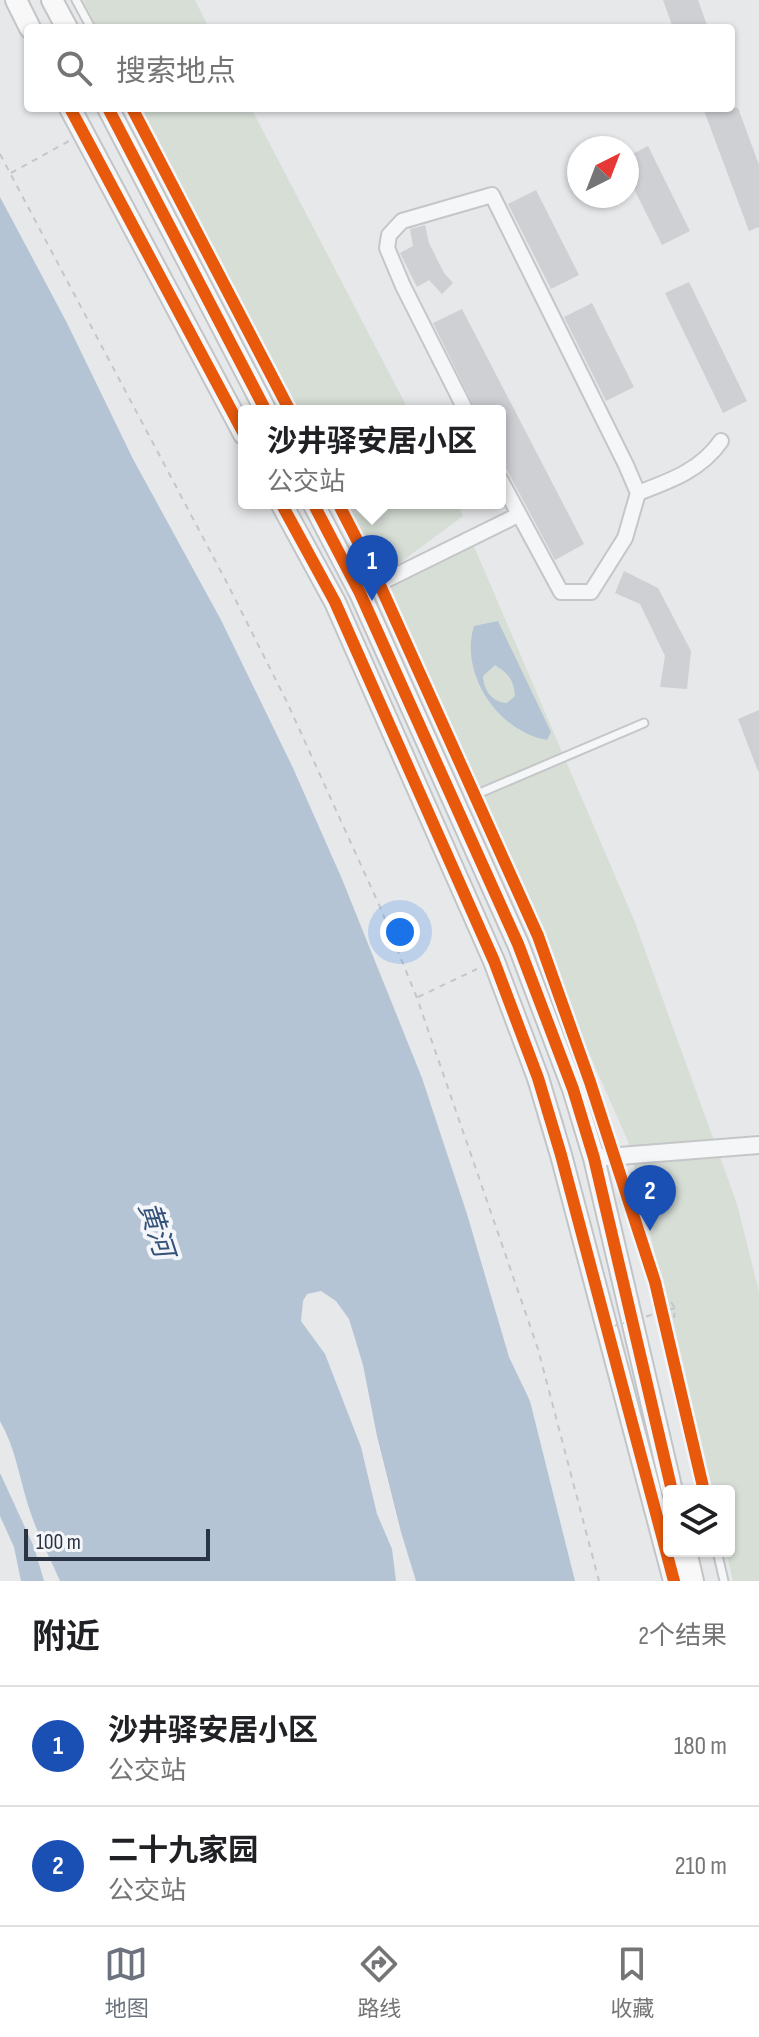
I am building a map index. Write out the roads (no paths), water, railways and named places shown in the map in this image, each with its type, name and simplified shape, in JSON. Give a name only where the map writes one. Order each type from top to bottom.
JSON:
[{"type":"main road","points":[[16,0],[28,24]]},
{"type":"main road","points":[[52,0],[65,24]]},
{"type":"main road","points":[[72,112],[238,423]]},
{"type":"main road","points":[[110,112],[263,405]]},
{"type":"main road","points":[[284,509],[335,602],[494,961],[538,1078],[674,1581]]},
{"type":"main road","points":[[316,509],[360,593],[518,944],[573,1089],[604,1158],[671,1485]]},
{"type":"main road","points":[[687,1557],[693,1581]]},
{"type":"street","points":[[463,405],[387,248],[389,235],[402,221],[492,195],[638,493],[625,538],[591,592],[561,592],[506,491]]},
{"type":"street","points":[[638,493],[672,481],[710,457],[721,441]]},
{"type":"street","points":[[360,593],[518,515]]},
{"type":"street","points":[[604,1158],[759,1145]]},
{"type":"lane","points":[[76,0],[89,24]]},
{"type":"lane","points":[[134,112],[287,405]]},
{"type":"lane","points":[[341,509],[378,582],[538,936],[604,1158],[655,1282],[703,1485]]},
{"type":"lane","points":[[475,795],[644,723]]},
{"type":"lane","points":[[718,1557],[724,1581]]},
{"type":"water","name":"黄河","points":[[0,197],[67,323],[133,459],[221,620],[293,768],[342,879],[422,1078],[467,1214],[509,1357],[530,1401],[575,1581],[416,1581],[349,1319],[336,1301],[321,1291],[307,1294],[301,1321],[325,1354],[361,1447],[377,1514],[392,1549],[396,1581],[60,1581],[39,1534],[13,1451],[0,1421]]},
{"type":"water","points":[[498,621],[551,732],[547,740],[513,726],[487,698],[472,663],[474,626]],"holes":[[[495,665],[510,678],[514,690],[515,696],[507,703],[493,698],[484,681],[483,676]]]},
{"type":"water","points":[[0,1473],[34,1547],[44,1581],[21,1581],[14,1547],[0,1516]]},
{"type":"place","name":"沙井驿安居小区","points":[[372,601]]},
{"type":"place","name":"二十九家园","points":[[650,1231]]}]
